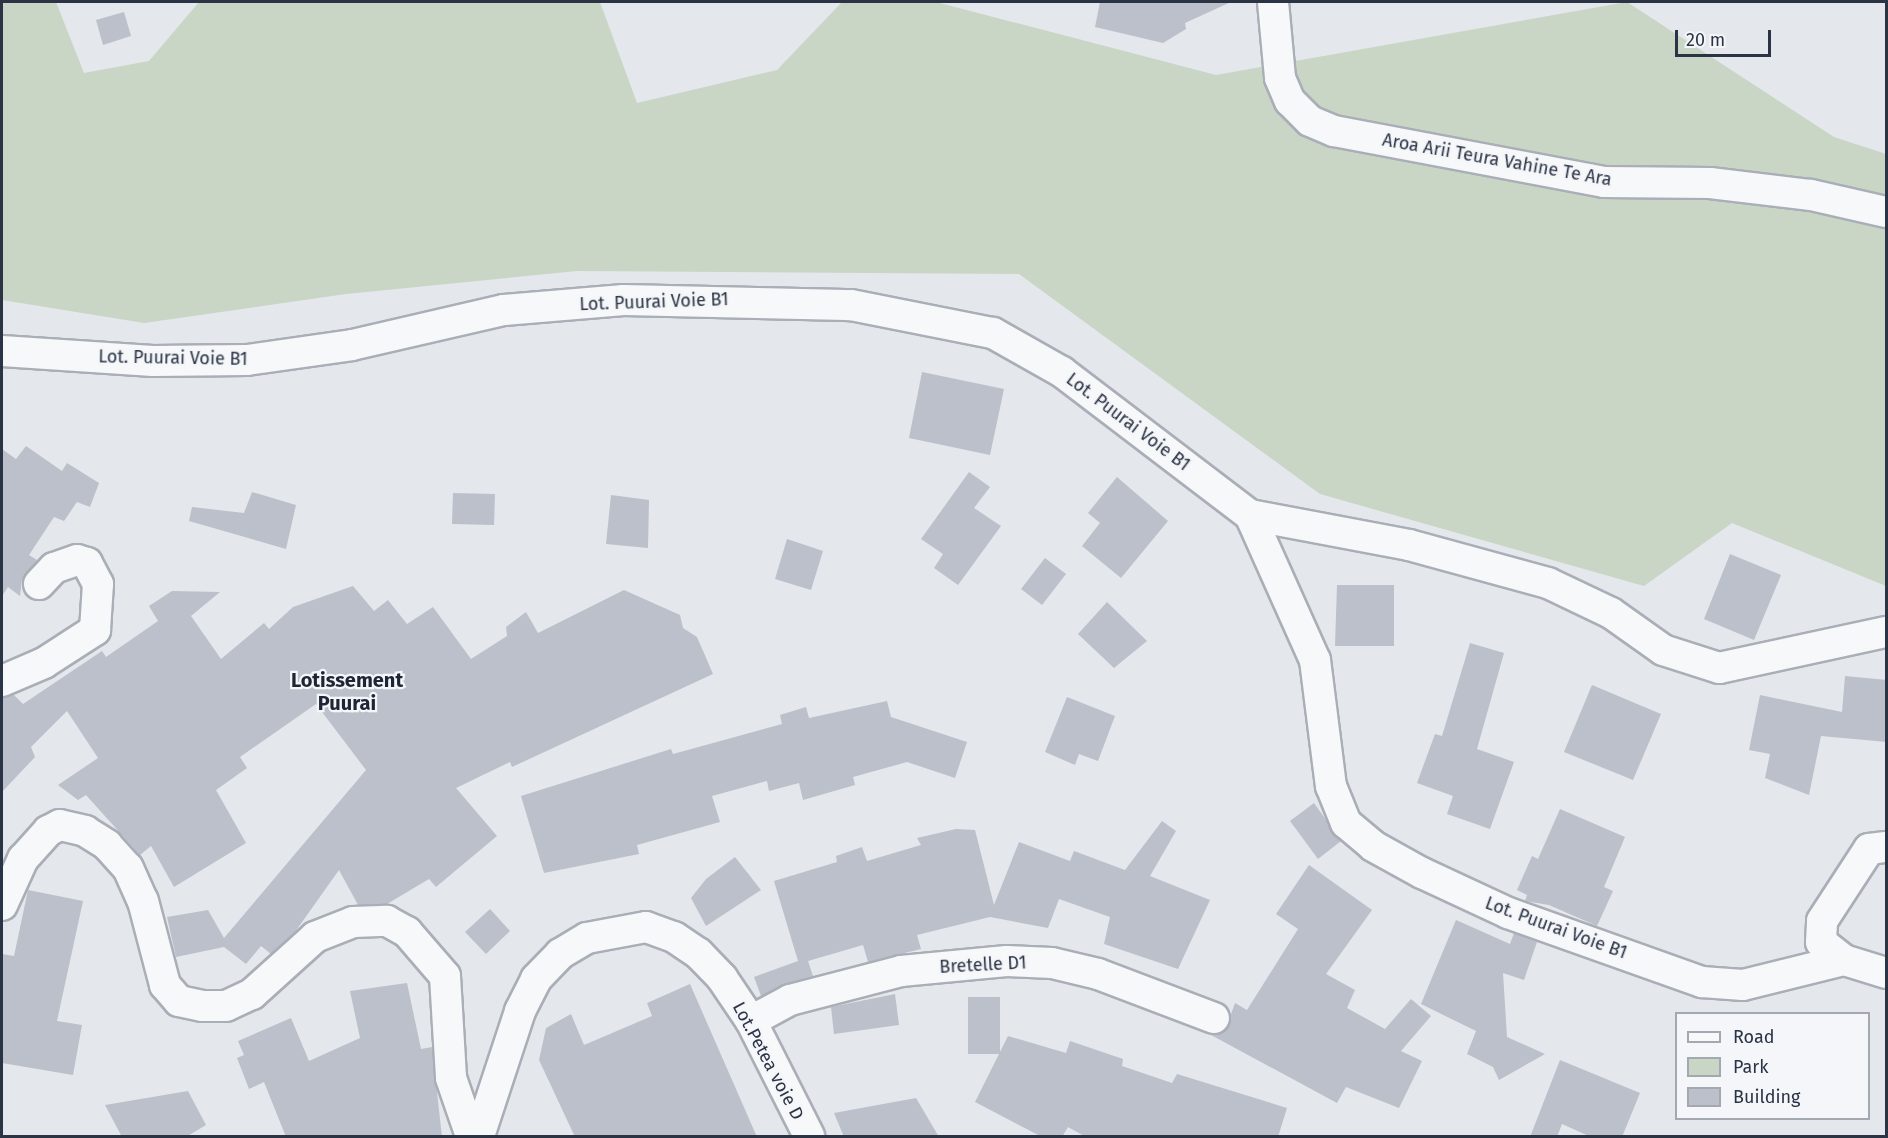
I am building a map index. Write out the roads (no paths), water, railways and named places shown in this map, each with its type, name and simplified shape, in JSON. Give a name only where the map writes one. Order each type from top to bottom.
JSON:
[{"type":"street","name":"Aroa Arii Teura Vahine Te Ara","points":[[1273,2],[1280,78],[1290,101],[1310,121],[1334,131],[1604,182],[1710,183],[1810,195],[1887,212]]},
{"type":"street","name":"Lot. Puurai Voie B1","points":[[2,351],[153,361],[247,360],[351,345],[504,310],[624,300],[851,305],[993,333],[1062,372],[1250,515],[1409,545],[1548,583],[1611,613],[1663,650],[1719,668],[1887,632]]},
{"type":"street","name":"Lot. Puurai Voie B1","points":[[1250,515],[1315,660],[1331,786],[1346,823],[1373,846],[1508,913],[1702,982],[1743,985],[1844,960]]},
{"type":"street","points":[[2,681],[44,663],[95,630],[98,585],[87,563],[77,560],[54,568],[39,584]]},
{"type":"street","points":[[2,905],[23,860],[48,831],[60,825],[86,831],[106,845],[128,868],[143,901],[165,985],[179,1001],[202,1006],[226,1006],[252,994],[315,937],[353,922],[387,921],[407,932],[445,976],[451,1078],[471,1137]]},
{"type":"street","points":[[1887,848],[1869,849],[1822,921],[1821,942],[1844,960],[1887,973]]},
{"type":"street","name":"Lot.Petea voie D","points":[[479,1137],[520,1011],[536,978],[560,954],[587,938],[646,927],[674,937],[714,970],[751,1020],[809,1137]]},
{"type":"street","name":"Bretelle D1","points":[[751,1020],[790,1000],[901,971],[1007,961],[1052,963],[1098,974],[1214,1018]]},
{"type":"district","name":"Lotissement Puurai","points":[[347,692]]}]
